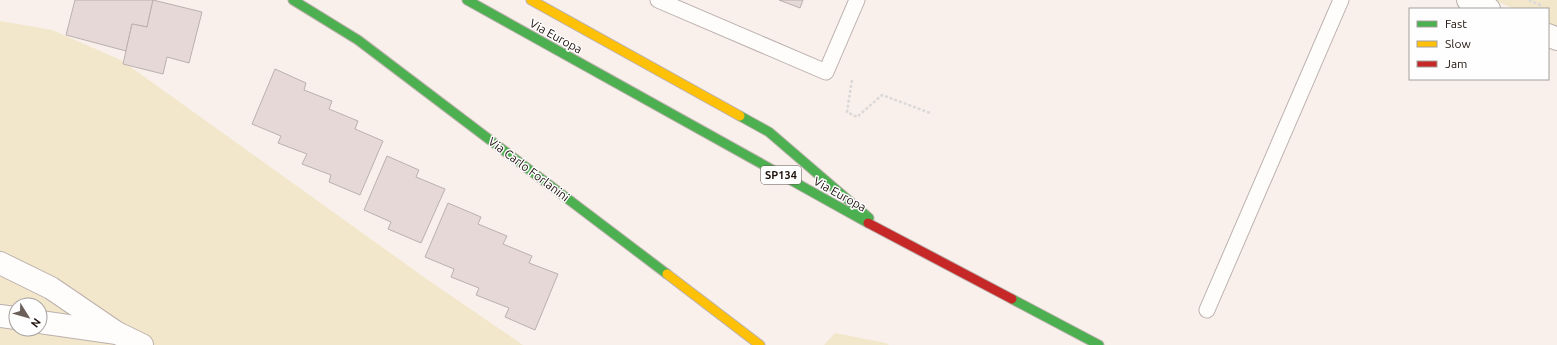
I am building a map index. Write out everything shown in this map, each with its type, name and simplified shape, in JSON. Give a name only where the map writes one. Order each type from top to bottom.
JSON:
[{"type":"street","name":"Via Carlo Forlanini","points":[[293,0],[358,40],[760,345]]},
{"type":"street","name":"Via Europa","points":[[467,0],[890,235],[1099,345]]},
{"type":"street","points":[[531,0],[769,132],[890,235]]},
{"type":"street","points":[[1468,0],[1487,8]]},
{"type":"street","points":[[0,263],[51,288],[117,334],[142,345]]},
{"type":"street","points":[[48,323],[117,334]]},
{"type":"lane","points":[[658,0],[826,72],[856,0]]},
{"type":"lane","points":[[1207,310],[1341,0]]},
{"type":"path","points":[[852,76],[847,112],[857,117],[882,95],[930,112]]},
{"type":"shaded area","points":[[1494,0],[1557,0],[1557,27],[1549,23],[1549,8],[1513,8]]},
{"type":"shaded area","points":[[0,21],[52,30],[121,60],[428,280],[523,345],[0,345]]},
{"type":"shaded area","points":[[835,333],[886,343],[889,345],[824,345]]},
{"type":"building","points":[[75,0],[153,0],[147,27],[132,24],[126,51],[66,35]]},
{"type":"building","points":[[153,0],[202,12],[189,63],[167,57],[163,74],[123,64],[132,24],[147,27]]},
{"type":"building","points":[[779,0],[803,0],[800,8]]},
{"type":"building","points":[[275,69],[306,83],[304,90],[332,101],[329,109],[358,121],[355,129],[383,141],[360,195],[329,182],[331,175],[302,164],[307,154],[278,143],[281,136],[252,124]]},
{"type":"building","points":[[387,156],[419,170],[416,177],[445,189],[421,243],[388,229],[391,222],[364,210]]},
{"type":"building","points":[[448,203],[481,217],[478,224],[507,236],[503,244],[532,256],[529,263],[558,274],[535,330],[505,317],[509,308],[476,295],[479,288],[451,277],[454,269],[425,257]]},
{"type":"traffic: fast","points":[[293,0],[358,40],[667,274]]},
{"type":"traffic: fast","points":[[467,0],[868,223]]},
{"type":"traffic: fast","points":[[740,116],[769,132],[869,218]]},
{"type":"traffic: fast","points":[[1012,299],[1099,345]]},
{"type":"traffic: slow","points":[[531,0],[740,116]]},
{"type":"traffic: slow","points":[[667,274],[760,345]]},
{"type":"traffic: jam","points":[[868,223],[1012,299]]}]
